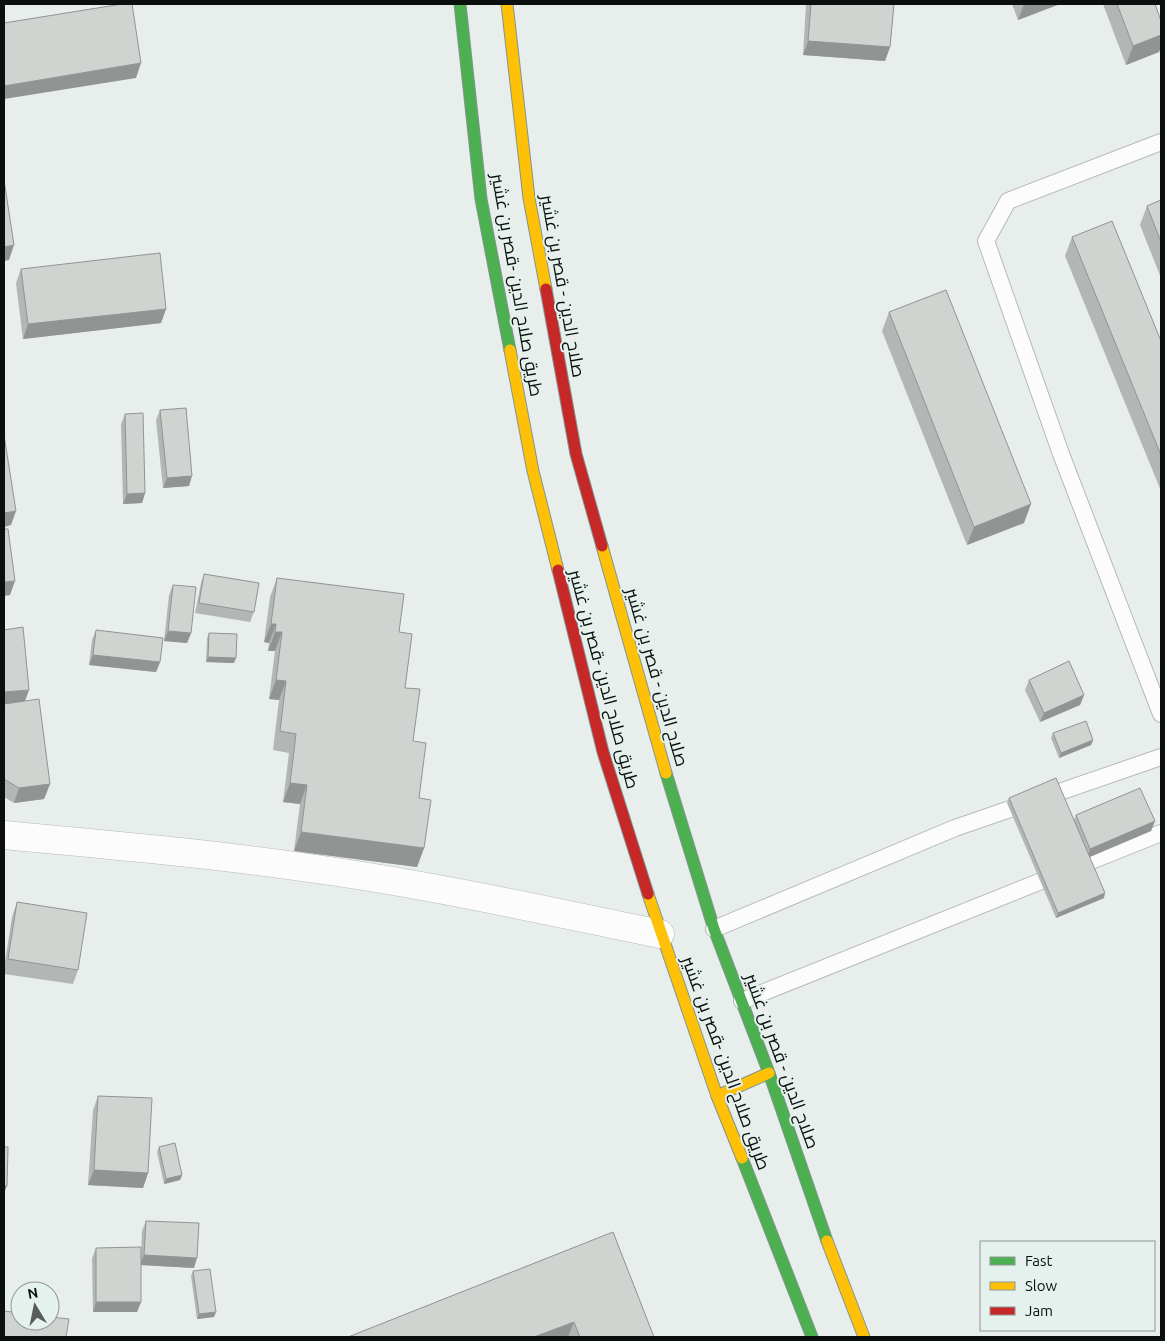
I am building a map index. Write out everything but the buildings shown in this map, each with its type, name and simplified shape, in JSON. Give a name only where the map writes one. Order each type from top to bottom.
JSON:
[{"type":"highway","name":"طريق صلاح الدين -قصر بن غشير","points":[[460,4],[481,199],[533,471],[603,752],[660,934],[717,1096],[812,1337]]},
{"type":"highway","name":"صلاح الدين - قصر بن غشير","points":[[507,4],[529,198],[576,454],[660,755],[714,929],[769,1073],[832,1254],[864,1337]]},
{"type":"highway","points":[[717,1096],[769,1073]]},
{"type":"street","points":[[4,835],[144,848],[322,869],[450,890],[660,934]]},
{"type":"lane","points":[[1161,142],[1008,201],[986,241],[1061,454],[1161,714]]},
{"type":"lane","points":[[714,929],[955,828],[1161,757]]},
{"type":"lane","points":[[742,1001],[1161,833]]},
{"type":"traffic: fast","points":[[460,4],[481,199],[510,350]]},
{"type":"traffic: fast","points":[[666,773],[714,929],[769,1073],[827,1241]]},
{"type":"traffic: fast","points":[[742,1158],[812,1337]]},
{"type":"traffic: slow","points":[[507,4],[529,198],[546,289]]},
{"type":"traffic: slow","points":[[510,350],[533,471],[558,570]]},
{"type":"traffic: slow","points":[[602,546],[666,773]]},
{"type":"traffic: slow","points":[[648,894],[717,1096],[742,1158]]},
{"type":"traffic: slow","points":[[717,1096],[769,1073]]},
{"type":"traffic: slow","points":[[827,1241],[864,1337]]},
{"type":"traffic: jam","points":[[546,289],[576,454],[602,546]]},
{"type":"traffic: jam","points":[[558,570],[603,752],[648,894]]}]
